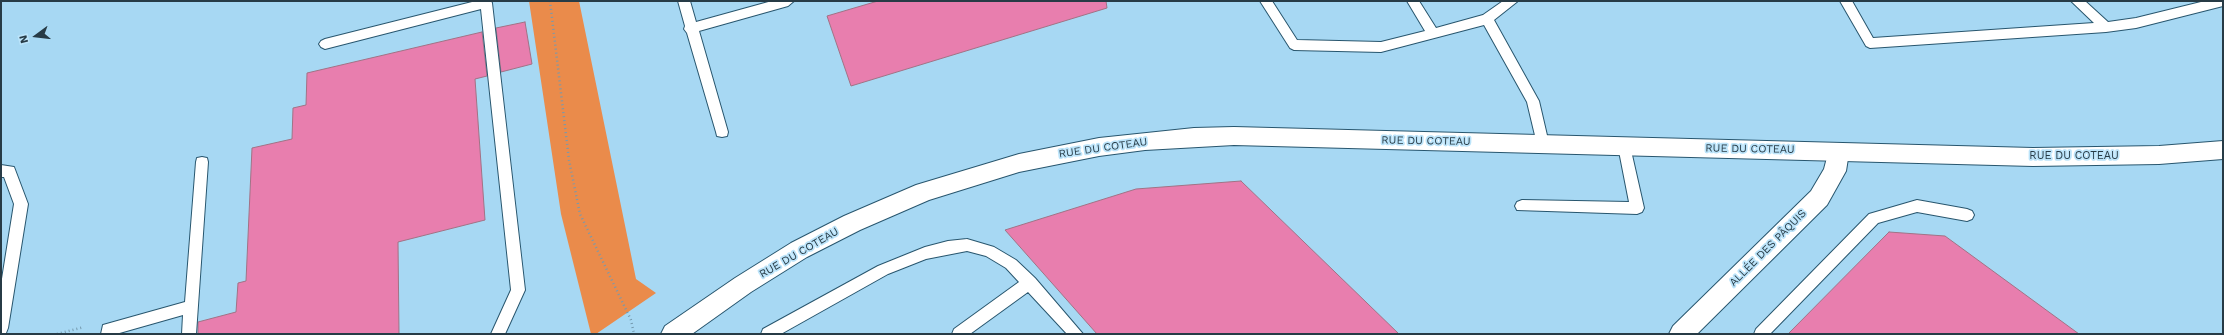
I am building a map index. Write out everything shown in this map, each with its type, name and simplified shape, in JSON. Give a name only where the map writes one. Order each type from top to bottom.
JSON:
[{"type":"street","name":"RUE DU COTEAU","points":[[673,334],[738,289],[793,254],[852,223],[924,192],[969,177],[1057,154],[1099,146],[1194,137],[2100,157],[2159,155],[2223,150]]},
{"type":"street","name":"ALLÉE DES PÂQUIS","points":[[1687,332],[1819,198],[1835,171],[1838,152]]},
{"type":"lane","points":[[684,1],[690,30],[722,132]]},
{"type":"lane","points":[[690,30],[788,1]]},
{"type":"lane","points":[[1266,1],[1294,45],[1381,47],[1487,19],[1512,1]]},
{"type":"lane","points":[[1413,1],[1433,33]]},
{"type":"lane","points":[[1846,1],[1870,44],[2106,27],[2136,23],[2223,1]]},
{"type":"lane","points":[[2077,1],[2106,27]]},
{"type":"lane","points":[[325,44],[486,3],[518,290],[498,334]]},
{"type":"lane","points":[[1487,19],[1533,101],[1543,144]]},
{"type":"lane","points":[[1522,206],[1637,208],[1624,146]]},
{"type":"lane","points":[[189,334],[202,162]]},
{"type":"lane","points":[[1,170],[9,171],[21,204],[1,328]]},
{"type":"lane","points":[[1761,334],[1874,218],[1917,206],[1967,215]]},
{"type":"lane","points":[[768,334],[820,303],[883,270],[925,253],[948,247],[967,245],[989,251],[1011,264],[1030,282],[1076,334]]},
{"type":"lane","points":[[959,334],[1030,282]]},
{"type":"lane","points":[[108,334],[108,330],[191,306]]},
{"type":"path","points":[[550,1],[569,160],[580,214],[631,320],[634,334]]},
{"type":"path","points":[[57,334],[91,325]]},
{"type":"shaded area","points":[[529,1],[579,1],[636,279],[656,293],[596,334],[591,334],[561,214]]},
{"type":"building","points":[[878,1],[1106,1],[1107,8],[851,86],[827,16]]},
{"type":"building","points":[[525,22],[532,64],[501,72],[496,28]]},
{"type":"building","points":[[482,32],[487,76],[475,79],[485,220],[398,242],[399,334],[198,334],[198,322],[236,312],[238,283],[246,281],[252,148],[292,139],[293,108],[306,105],[307,73]]},
{"type":"building","points":[[1241,181],[1399,334],[1097,334],[1005,230],[1136,189]]},
{"type":"building","points":[[1889,232],[1945,236],[2079,334],[1788,334]]}]
